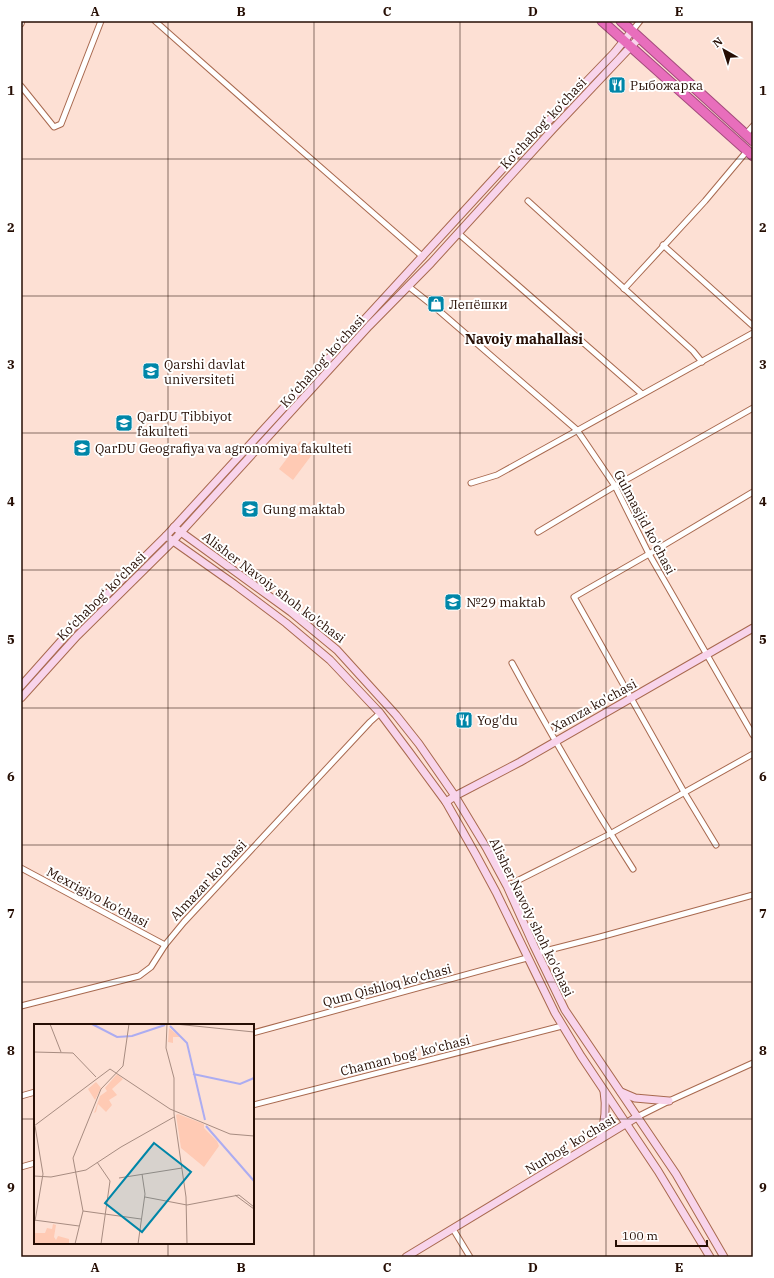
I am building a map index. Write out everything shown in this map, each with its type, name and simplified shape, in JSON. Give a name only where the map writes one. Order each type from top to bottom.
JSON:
[{"type":"highway","points":[[602,21],[704,111],[750,154]]},
{"type":"highway","points":[[621,21],[753,141]]},
{"type":"main road","name":"Ko‘chabog‘ ko‘chasi","points":[[21,698],[78,636],[173,541],[364,332],[428,266],[635,34]]},
{"type":"main road","name":"Ko‘chabog‘ ko‘chasi","points":[[21,686],[70,631],[166,536],[508,163],[627,44]]},
{"type":"main road","points":[[508,163],[515,170]]},
{"type":"main road","points":[[422,258],[428,266]]},
{"type":"main road","name":"Alisher Navoiy shoh ko'chasi","points":[[174,526],[291,612],[337,650],[396,715],[455,796],[507,886],[536,953],[565,1010],[676,1174],[724,1257]]},
{"type":"main road","name":"Alisher Navoiy shoh ko'chasi","points":[[166,536],[234,584],[305,638],[330,660],[380,714],[446,802],[496,892],[527,958],[562,1026],[658,1171],[710,1257]]},
{"type":"main road","name":"Xamza ko'chasi","points":[[446,802],[520,762],[753,628]]},
{"type":"main road","points":[[600,1139],[605,1125],[606,1114],[604,1089]]},
{"type":"main road","points":[[620,1092],[635,1098],[669,1101]]},
{"type":"main road","name":"Nurbog' ko'chasi","points":[[406,1257],[637,1117]]},
{"type":"street","points":[[21,86],[54,127],[61,124],[101,21]]},
{"type":"street","points":[[155,21],[422,258]]},
{"type":"street","points":[[635,34],[640,21]]},
{"type":"street","points":[[746,134],[753,126]]},
{"type":"street","points":[[624,289],[663,245],[750,154]]},
{"type":"street","points":[[528,201],[693,351],[702,362]]},
{"type":"street","points":[[458,233],[642,394]]},
{"type":"street","points":[[663,245],[753,326]]},
{"type":"street","name":"Gulmasjid ko'chasi","points":[[408,286],[437,309],[577,430],[615,486],[649,554],[753,735]]},
{"type":"street","points":[[471,483],[497,475],[753,333]]},
{"type":"street","points":[[538,532],[615,486],[753,408]]},
{"type":"street","points":[[716,845],[684,792],[574,597],[753,492]]},
{"type":"street","points":[[512,663],[555,741],[610,834],[633,869]]},
{"type":"street","name":"Almazar ko'chasi","points":[[21,1006],[139,976],[151,967],[165,945],[184,922],[370,722],[380,714]]},
{"type":"street","points":[[507,886],[610,834],[753,754]]},
{"type":"street","name":"Mexrigiyo ko'chasi","points":[[21,868],[165,945]]},
{"type":"street","points":[[536,953],[600,937],[753,894]]},
{"type":"street","name":"Qum Qishloq ko'chasi","points":[[254,1033],[527,958]]},
{"type":"street","name":"Chaman bog' ko'chasi","points":[[254,1105],[562,1026]]},
{"type":"street","name":"Nurbog' ko'chasi","points":[[637,1117],[753,1063]]},
{"type":"street","points":[[21,1096],[34,1092]]},
{"type":"street","points":[[21,1167],[34,1163]]},
{"type":"street","points":[[453,1229],[470,1257]]},
{"type":"shaded area","points":[[300,441],[314,452],[293,480],[279,469]]},
{"type":"place","name":"Рыбожарка","points":[[617,85]]},
{"type":"place","name":"Лепёшки","points":[[436,304]]},
{"type":"place","name":"Qarshi davlat universiteti","points":[[151,371]]},
{"type":"place","name":"QarDU Tibbiyot fakulteti","points":[[124,423]]},
{"type":"place","name":"QarDU Geografiya va agronomiya fakulteti","points":[[82,448]]},
{"type":"place","name":"Gung maktab","points":[[250,509]]},
{"type":"place","name":"№29 maktab","points":[[453,602]]},
{"type":"place","name":"Yog'du","points":[[464,720]]},
{"type":"district","name":"Navoiy mahallasi","points":[[524,339]]}]
